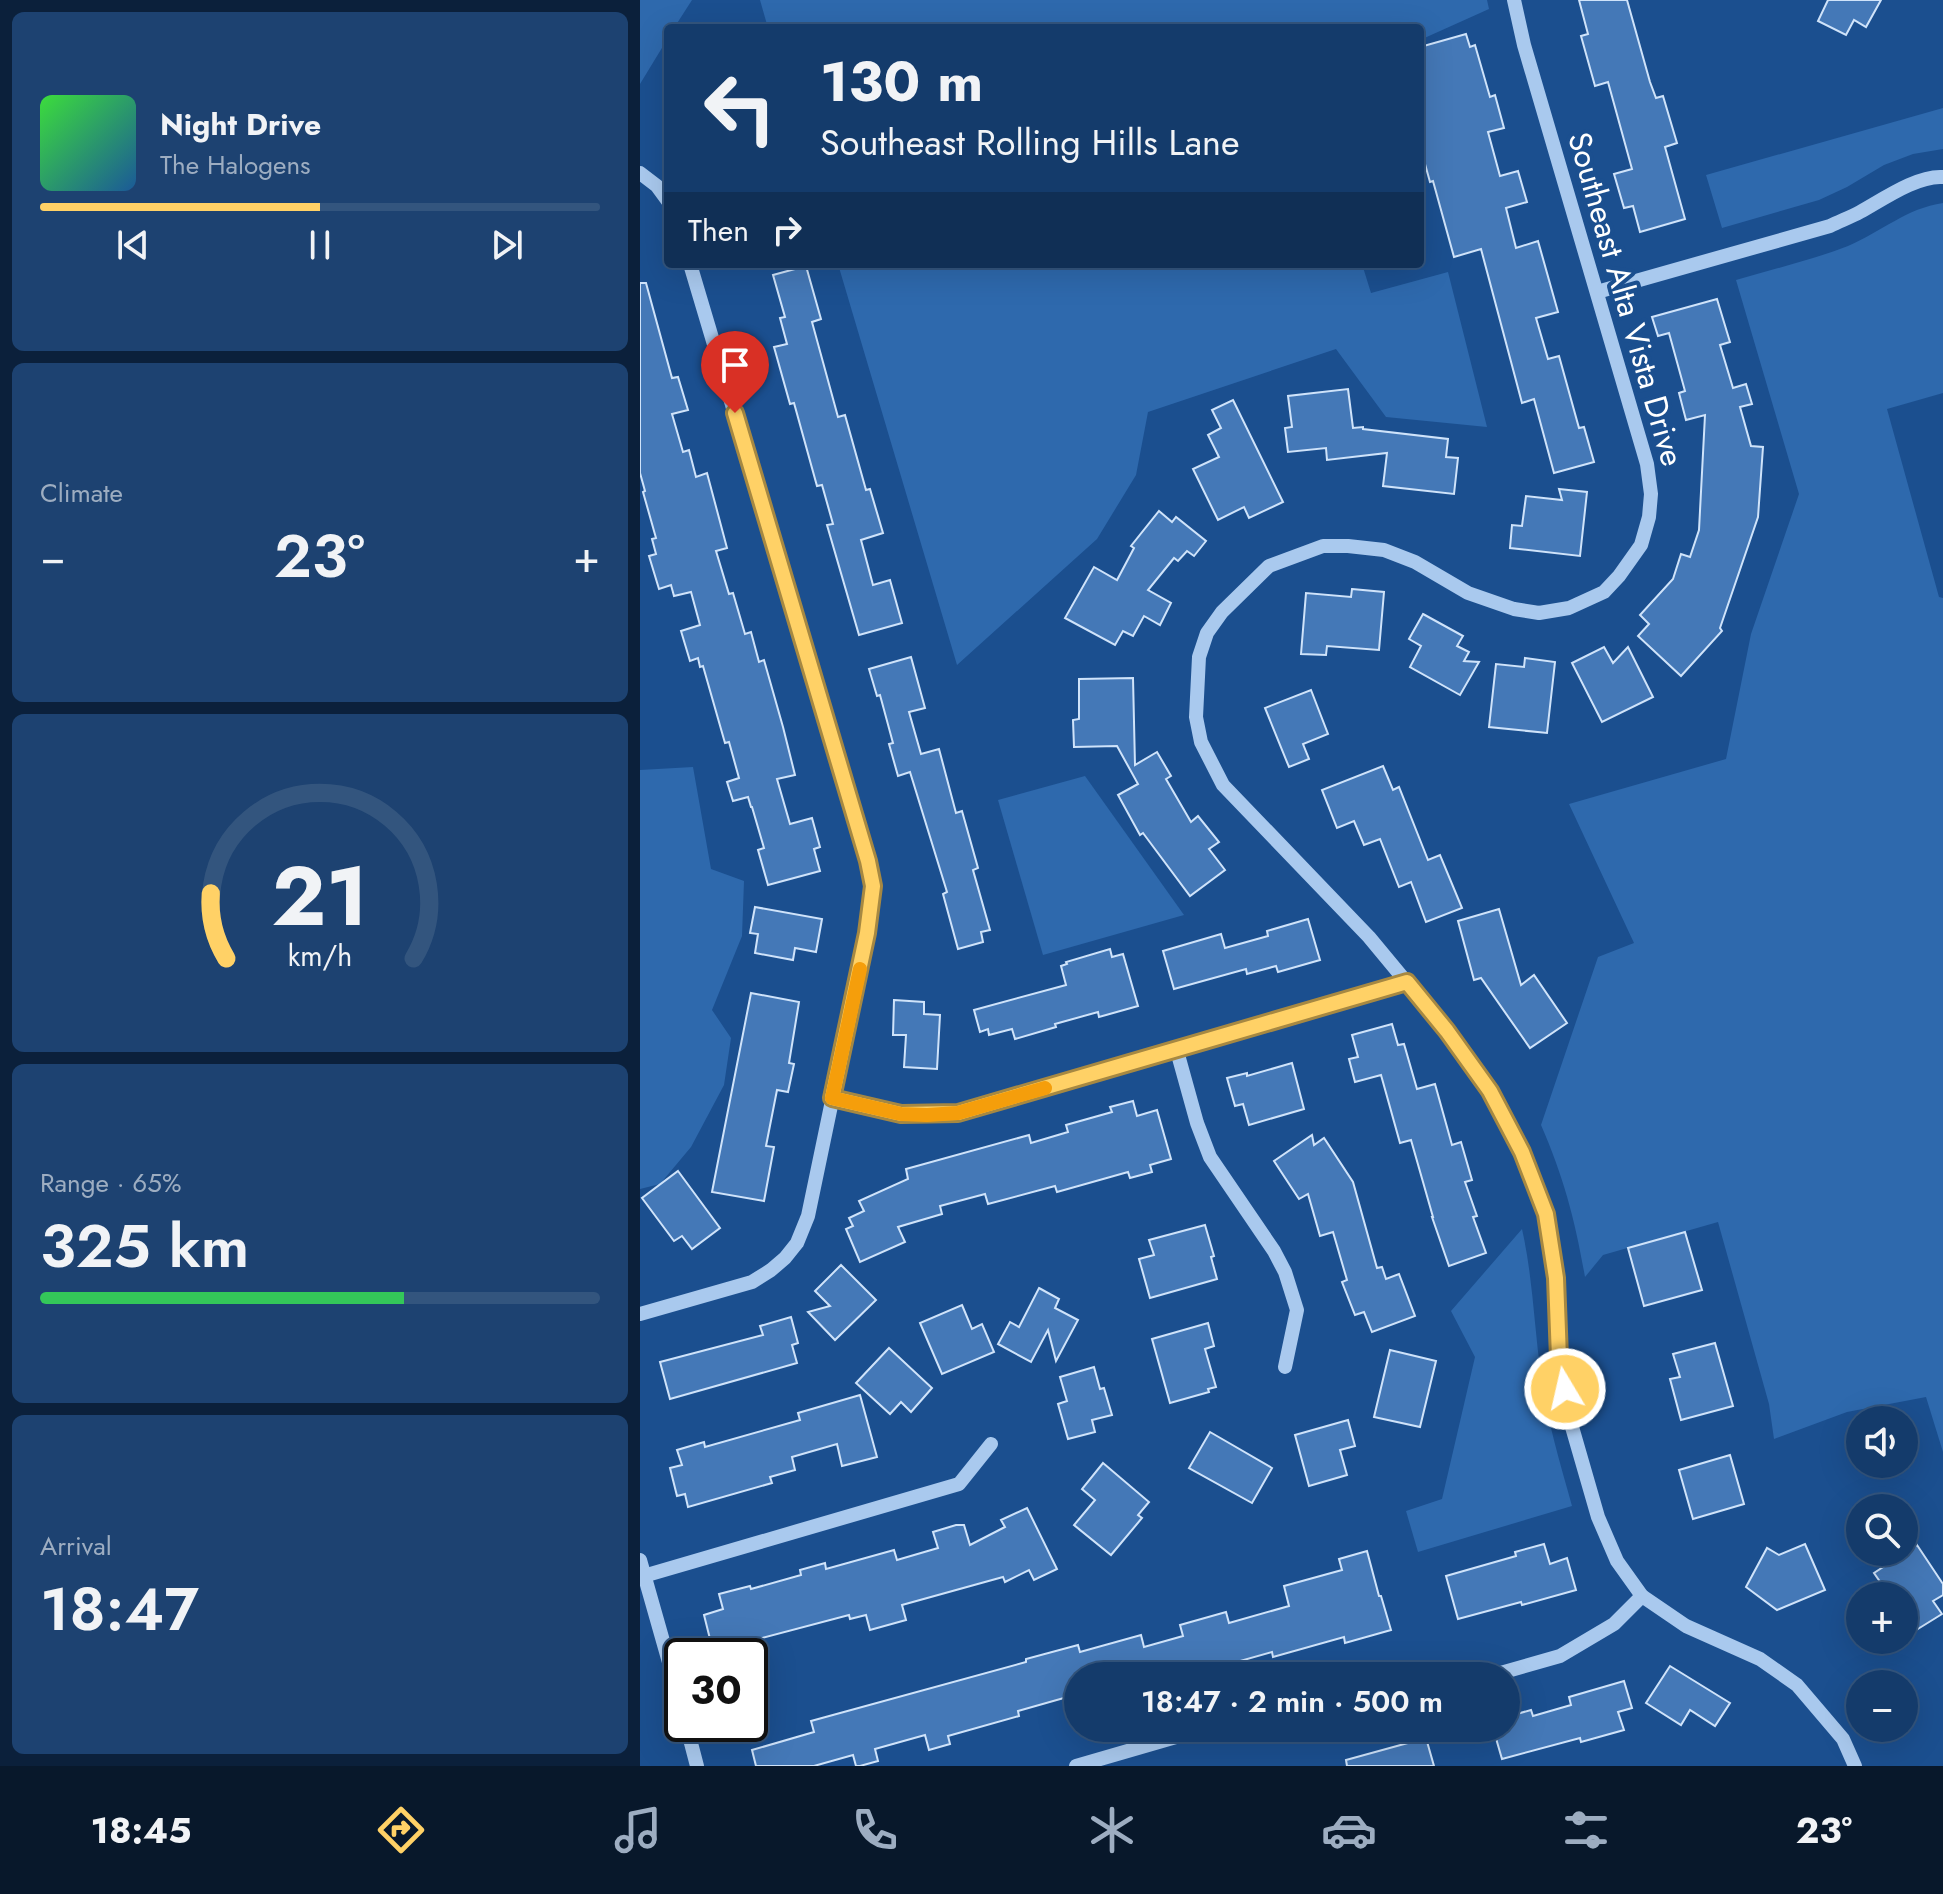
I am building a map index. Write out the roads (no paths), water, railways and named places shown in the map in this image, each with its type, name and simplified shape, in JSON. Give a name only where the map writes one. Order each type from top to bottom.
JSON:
[{"type":"street","name":"Southeast Alta Vista Drive","points":[[1514,0],[1524,45],[1647,464],[1651,494],[1649,517],[1641,545],[1604,592],[1569,608],[1539,613],[1514,609],[1468,593],[1415,562],[1384,550],[1323,546],[1269,566],[1222,612],[1207,633],[1199,657],[1196,717],[1201,742],[1223,785],[1369,937],[1447,1031],[1490,1091],[1527,1164],[1546,1214],[1556,1278],[1559,1358],[1570,1420],[1598,1517],[1617,1561],[1642,1596]]},
{"type":"street","points":[[640,173],[664,196]]},
{"type":"street","points":[[1597,292],[1830,226],[1916,183],[1943,177]]},
{"type":"street","points":[[640,1314],[752,1282],[785,1258],[797,1243],[808,1216],[867,933],[873,886],[691,268]]},
{"type":"street","points":[[832,1098],[901,1114],[958,1113],[1407,982]]},
{"type":"street","points":[[1177,1051],[1210,1157],[1285,1272],[1297,1310],[1285,1367]]},
{"type":"street","points":[[642,1576],[959,1484],[991,1444]]},
{"type":"street","points":[[640,1560],[664,1649]]},
{"type":"street","points":[[1520,1667],[1560,1656],[1614,1624],[1642,1596],[1686,1626],[1760,1659],[1797,1685],[1843,1739],[1855,1766]]},
{"type":"street","points":[[691,1742],[697,1766]]},
{"type":"street","points":[[1076,1766],[1159,1742]]}]
